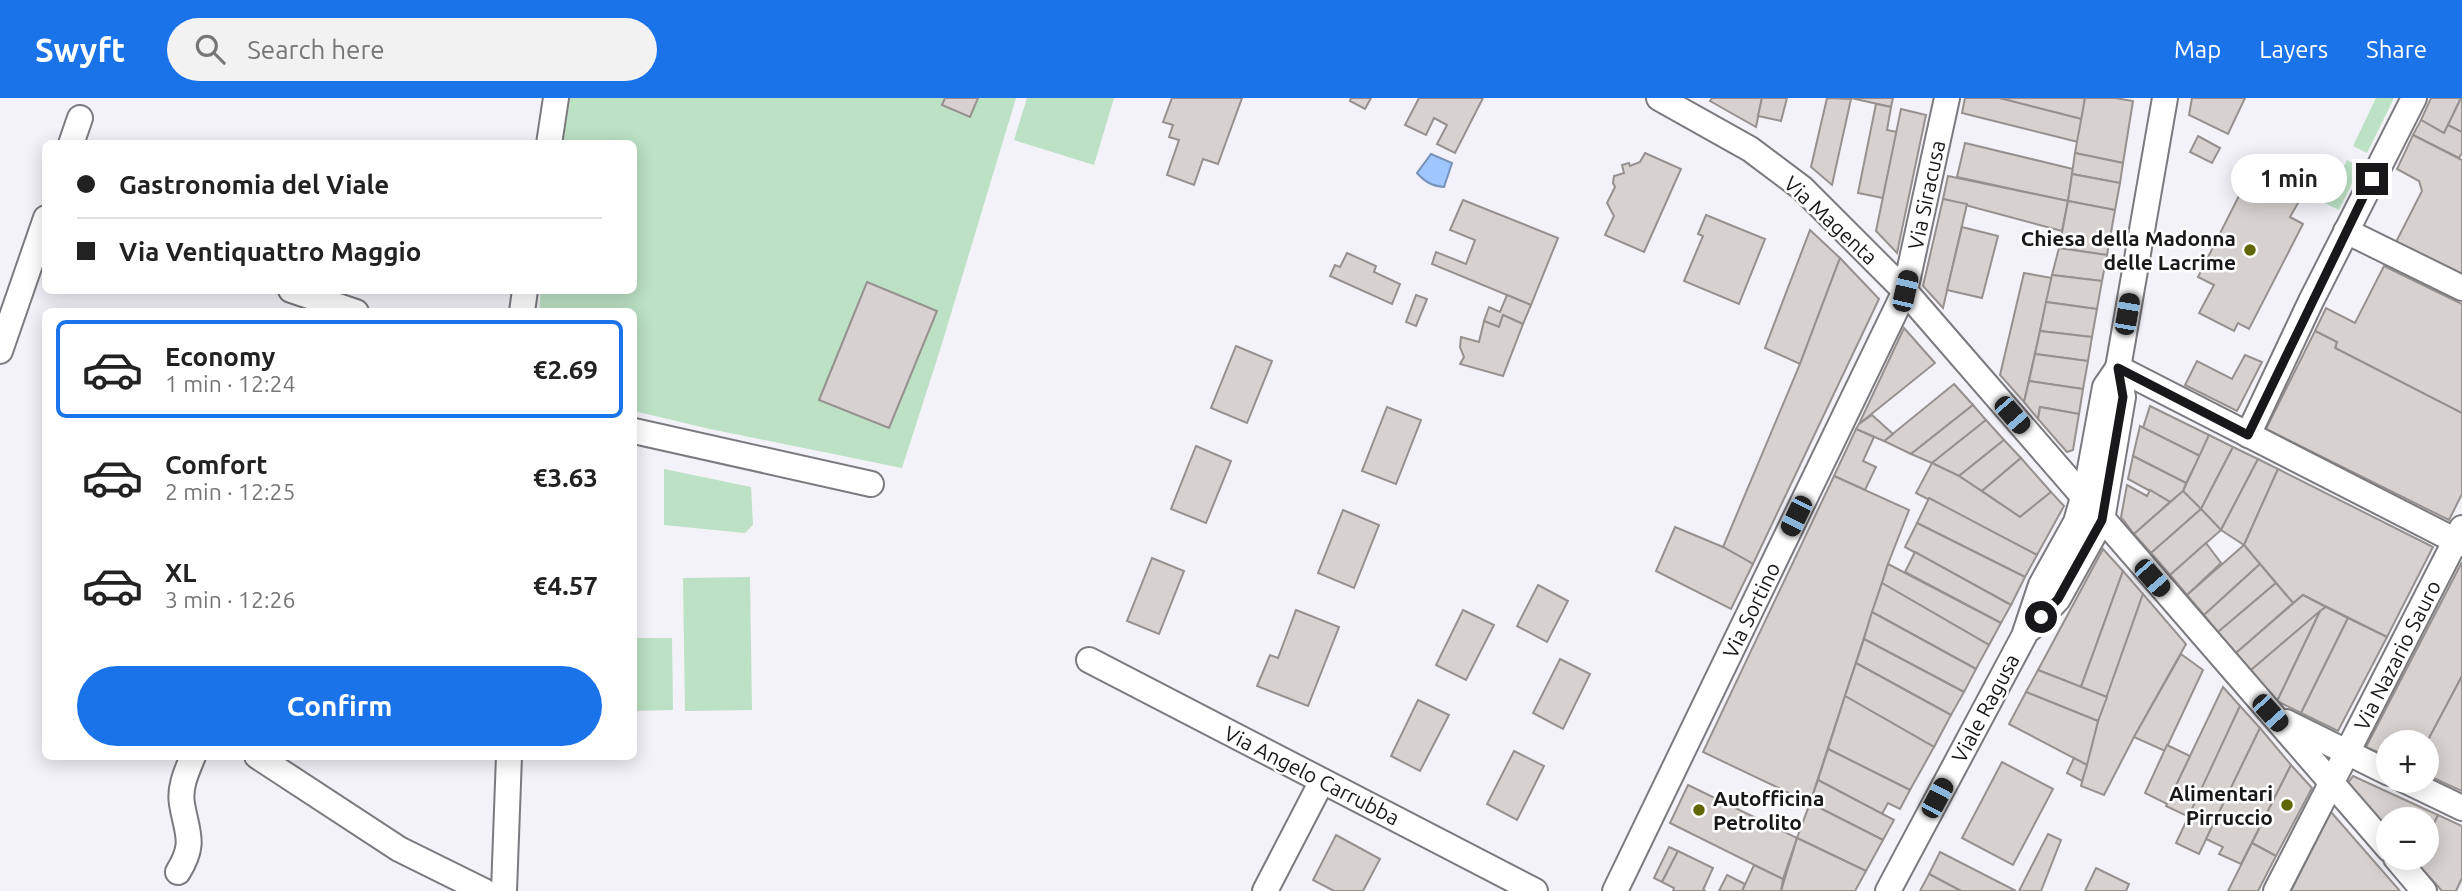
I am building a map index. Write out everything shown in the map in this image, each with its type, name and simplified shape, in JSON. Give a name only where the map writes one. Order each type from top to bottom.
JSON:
[{"type":"street","points":[[550,140],[556,98]]},
{"type":"street","name":"Via Magenta","points":[[1659,98],[1750,149],[1802,188],[1905,291],[2376,834]]},
{"type":"street","name":"Via Siracusa","points":[[1905,291],[1947,98]]},
{"type":"street","points":[[2024,636],[2058,599],[2102,520],[2123,397],[2118,368],[2165,98]]},
{"type":"street","points":[[2248,435],[2346,231],[2414,98]]},
{"type":"street","points":[[72,140],[80,118]]},
{"type":"street","points":[[0,351],[42,230]]},
{"type":"street","points":[[2346,231],[2462,288]]},
{"type":"street","name":"Via Sortino","points":[[1615,891],[1905,291]]},
{"type":"street","points":[[303,294],[344,308]]},
{"type":"street","points":[[2118,368],[2248,435],[2460,538]]},
{"type":"street","points":[[2024,636],[2041,585],[2076,522],[2105,387],[2118,368]]},
{"type":"street","points":[[637,432],[871,484]]},
{"type":"street","name":"Via Nazario Sauro","points":[[2276,891],[2460,538]]},
{"type":"street","name":"Viale Ragusa","points":[[1888,891],[2024,636]]},
{"type":"street","name":"Via Angelo Carrubba","points":[[1089,660],[1535,891]]},
{"type":"street","points":[[2270,713],[2376,768]]},
{"type":"street","points":[[178,872],[187,856],[188,827],[181,802],[184,776],[191,760]]},
{"type":"street","points":[[263,760],[398,849],[484,891]]},
{"type":"street","points":[[504,891],[509,760]]},
{"type":"street","points":[[1265,891],[1322,781]]},
{"type":"street","points":[[2431,793],[2462,808]]},
{"type":"street","points":[[2406,870],[2424,891]]},
{"type":"green space","points":[[570,98],[1016,98],[902,468],[637,412],[637,308],[539,308],[541,294],[637,294],[637,140],[563,140]]},
{"type":"green space","points":[[1027,98],[1114,98],[1094,165],[1014,140]]},
{"type":"green space","points":[[2376,98],[2394,98],[2367,153],[2353,146]]},
{"type":"green space","points":[[2347,160],[2360,167],[2339,210],[2325,203]]},
{"type":"green space","points":[[664,469],[751,487],[753,525],[745,533],[664,525]]},
{"type":"green space","points":[[750,577],[752,710],[685,711],[683,578]]},
{"type":"green space","points":[[637,638],[672,638],[673,710],[637,711]]},
{"type":"water","points":[[1431,154],[1452,163],[1444,187],[1429,183],[1417,173]]},
{"type":"building","points":[[945,98],[978,98],[970,117],[942,105]]},
{"type":"building","points":[[1172,98],[1242,98],[1218,164],[1203,159],[1194,185],[1167,175],[1179,140],[1169,137],[1173,125],[1163,122]]},
{"type":"building","points":[[1351,98],[1371,98],[1365,109],[1350,101]]},
{"type":"building","points":[[1419,98],[1483,98],[1455,153],[1437,144],[1447,125],[1434,118],[1426,135],[1405,125]]},
{"type":"building","points":[[1712,98],[1762,98],[1756,127],[1710,101]]},
{"type":"building","points":[[1762,98],[1787,98],[1781,121],[1758,116]]},
{"type":"building","points":[[1827,98],[1851,99],[1832,185],[1811,167]]},
{"type":"building","points":[[1851,98],[1893,98],[1891,107]]},
{"type":"building","points":[[1965,98],[2000,98],[2082,119],[2078,142],[1962,113]]},
{"type":"building","points":[[2000,98],[2085,98],[2082,119]]},
{"type":"building","points":[[2085,98],[2133,101],[2123,163],[2075,153]]},
{"type":"building","points":[[2192,98],[2245,98],[2228,134],[2189,115]]},
{"type":"building","points":[[2431,98],[2461,98],[2444,133],[2421,120]]},
{"type":"building","points":[[2462,98],[2462,132],[2448,125]]},
{"type":"building","points":[[1876,104],[1891,107],[1887,130],[1897,132],[1883,198],[1858,193]]},
{"type":"building","points":[[1901,109],[1926,115],[1897,253],[1876,231]]},
{"type":"building","points":[[2421,120],[2444,133],[2448,125],[2462,132],[2462,153],[2459,158],[2413,135]]},
{"type":"building","points":[[2413,135],[2462,160],[2462,274],[2396,242],[2422,191],[2419,181],[2397,169]]},
{"type":"building","points":[[2198,136],[2220,148],[2212,163],[2190,152]]},
{"type":"building","points":[[1965,143],[2073,169],[2068,201],[1957,177]]},
{"type":"building","points":[[1645,153],[1681,169],[1644,252],[1605,235],[1614,216],[1607,203],[1615,187],[1614,176],[1624,173],[1622,165],[1629,163],[1630,166],[1640,162]]},
{"type":"building","points":[[2075,153],[2123,163],[2120,183],[2072,174]]},
{"type":"building","name":"Chiesa della Madonna delle Lacrime","points":[[2242,165],[2302,196],[2290,217],[2303,224],[2249,329],[2238,323],[2234,331],[2199,313],[2214,285],[2198,277],[2246,182],[2236,177]]},
{"type":"building","points":[[2072,174],[2120,183],[2115,210],[2068,201]]},
{"type":"building","points":[[1948,176],[2068,201],[2062,231],[1943,199]]},
{"type":"building","points":[[1943,199],[1967,204],[1943,308],[1923,286]]},
{"type":"building","points":[[1463,200],[1558,238],[1531,305],[1432,264],[1436,252],[1466,264],[1475,240],[1450,230]]},
{"type":"building","points":[[2068,201],[2115,210],[2107,255],[2059,248]]},
{"type":"building","points":[[1706,215],[1765,239],[1739,304],[1684,281],[1703,236],[1698,234]]},
{"type":"building","points":[[1962,227],[1998,236],[1982,298],[1947,290]]},
{"type":"building","points":[[1810,230],[1840,258],[1800,364],[1765,348]]},
{"type":"building","points":[[2059,248],[2107,255],[2102,281],[2052,275]]},
{"type":"building","points":[[1347,253],[1376,266],[1374,272],[1400,284],[1392,304],[1330,276],[1335,265],[1340,267]]},
{"type":"building","points":[[1840,258],[1879,299],[1753,564],[1723,547],[1800,364]]},
{"type":"building","points":[[2384,266],[2462,304],[2462,413],[2335,348],[2337,342],[2315,331],[2326,308],[2355,323]]},
{"type":"building","points":[[2024,273],[2052,278],[2024,402],[2000,375]]},
{"type":"building","points":[[2052,275],[2102,281],[2097,309],[2046,302]]},
{"type":"building","points":[[867,282],[937,311],[889,428],[819,400]]},
{"type":"building","points":[[1416,295],[1427,299],[1416,326],[1406,322]]},
{"type":"building","points":[[1507,295],[1531,305],[1523,324],[1503,315],[1499,327],[1484,321],[1489,307],[1500,312]]},
{"type":"building","points":[[2046,302],[2097,309],[2092,337],[2040,331]]},
{"type":"building","points":[[1503,315],[1523,324],[1503,376],[1460,364],[1464,357],[1460,347],[1461,337],[1479,342],[1484,321],[1499,327]]},
{"type":"building","points":[[1904,328],[1935,363],[1859,424]]},
{"type":"building","points":[[2040,331],[2092,337],[2088,361],[2035,354]]},
{"type":"building","points":[[2315,331],[2337,342],[2335,348],[2462,413],[2462,494],[2449,520],[2266,429]]},
{"type":"building","points":[[1236,346],[1272,361],[1247,423],[1211,408]]},
{"type":"building","points":[[2035,354],[2088,361],[2083,389],[2029,381]]},
{"type":"building","points":[[2245,355],[2262,362],[2237,411],[2185,385],[2197,361],[2232,379]]},
{"type":"building","points":[[2029,381],[2083,389],[2079,414],[2040,407],[2038,419],[2024,402]]},
{"type":"building","points":[[1954,384],[1973,405],[1911,454],[1884,441]]},
{"type":"building","points":[[1973,405],[1986,420],[1932,463],[1911,454]]},
{"type":"building","points":[[2150,406],[2209,435],[2200,456],[2143,428]]},
{"type":"building","points":[[1387,407],[1421,420],[1396,484],[1362,471]]},
{"type":"building","points":[[2040,407],[2079,414],[2073,450],[2067,452],[2038,419]]},
{"type":"building","points":[[1872,415],[1893,434],[1884,441],[1856,429]]},
{"type":"building","points":[[1986,420],[2004,440],[1959,476],[1932,463]]},
{"type":"building","points":[[2140,426],[2200,456],[2186,483],[2133,456]]},
{"type":"building","points":[[1856,429],[1874,437],[1863,461],[1876,467],[1865,490],[1834,476]]},
{"type":"building","points":[[2209,435],[2233,447],[2201,509],[2183,491]]},
{"type":"building","points":[[2004,440],[2021,458],[1982,491],[1959,476]]},
{"type":"building","points":[[1196,446],[1231,461],[1206,523],[1171,509]]},
{"type":"building","points":[[2233,447],[2258,459],[2221,530],[2201,509]]},
{"type":"building","points":[[2133,456],[2186,483],[2183,491],[2170,502],[2128,479]]},
{"type":"building","points":[[2021,458],[2051,492],[2020,517],[1982,491]]},
{"type":"building","points":[[2258,459],[2278,469],[2244,545],[2221,530]]},
{"type":"building","points":[[1932,463],[1959,476],[2020,517],[2051,492],[2064,506],[2037,555],[1916,493]]},
{"type":"building","points":[[2278,469],[2433,547],[2387,637],[2303,595],[2293,603],[2244,545]]},
{"type":"building","points":[[1834,476],[1909,510],[1888,564],[1810,803],[1703,752]]},
{"type":"building","points":[[2127,485],[2147,496],[2150,490],[2170,502],[2134,534],[2121,517]]},
{"type":"building","points":[[2183,491],[2201,509],[2151,553],[2134,534]]},
{"type":"building","points":[[1929,498],[2037,555],[2025,577],[1917,523]]},
{"type":"building","points":[[2201,509],[2221,530],[2170,575],[2151,553]]},
{"type":"building","points":[[1343,510],[1379,525],[1354,588],[1318,573]]},
{"type":"building","points":[[1917,523],[2025,577],[2011,605],[1905,547]]},
{"type":"building","points":[[1675,527],[1723,547],[1753,564],[1731,609],[1656,571]]},
{"type":"building","points":[[2206,543],[2221,563],[2187,595],[2170,575]]},
{"type":"building","points":[[2244,545],[2260,564],[2204,615],[2187,595]]},
{"type":"building","points":[[2103,549],[2123,571],[2081,687],[2038,670]]},
{"type":"building","points":[[1915,552],[2011,605],[2001,623],[1905,572]]},
{"type":"building","points":[[1152,558],[1184,571],[1159,634],[1127,621]]},
{"type":"building","points":[[2462,562],[2462,676],[2433,730],[2376,730],[2376,751],[2366,747]]},
{"type":"building","points":[[1888,564],[2001,623],[1989,645],[1882,583]]},
{"type":"building","points":[[2260,564],[2276,583],[2218,632],[2204,615]]},
{"type":"building","points":[[2123,571],[2143,594],[2107,697],[2081,687]]},
{"type":"building","points":[[1882,583],[1989,645],[1976,669],[1872,612]]},
{"type":"building","points":[[2276,583],[2293,603],[2236,653],[2218,632]]},
{"type":"building","points":[[1538,585],[1568,601],[1547,642],[1517,626]]},
{"type":"building","points":[[2143,594],[2186,644],[2104,795],[2081,786],[2098,721]]},
{"type":"building","points":[[2303,595],[2326,607],[2251,670],[2236,653]]},
{"type":"building","points":[[2326,607],[2348,618],[2301,713],[2277,701],[2320,611]]},
{"type":"building","points":[[1296,610],[1339,627],[1308,706],[1257,686],[1270,655],[1278,658]]},
{"type":"building","points":[[1463,610],[1494,625],[1466,680],[1436,665]]},
{"type":"building","points":[[2320,611],[2277,701],[2251,670]]},
{"type":"building","points":[[1872,612],[1976,669],[1964,692],[1864,639]]},
{"type":"building","points":[[2348,618],[2387,637],[2338,731],[2301,713]]},
{"type":"building","points":[[1864,639],[1964,692],[1951,715],[1856,663]]},
{"type":"building","points":[[2181,654],[2203,670],[2165,751],[2134,737]]},
{"type":"building","points":[[1560,659],[1590,674],[1563,729],[1533,713]]},
{"type":"building","points":[[1856,663],[1951,715],[1934,747],[1845,696]]},
{"type":"building","points":[[2038,670],[2107,697],[2098,721],[2026,692]]},
{"type":"building","points":[[2462,676],[2462,791],[2439,780],[2439,730],[2433,730]]},
{"type":"building","points":[[2223,687],[2240,706],[2189,817],[2166,806]]},
{"type":"building","points":[[2026,692],[2098,721],[2087,765],[2009,724]]},
{"type":"building","points":[[1845,696],[1934,747],[1910,790],[1828,749]]},
{"type":"building","points":[[1418,700],[1449,715],[1420,771],[1391,756]]},
{"type":"building","points":[[2240,706],[2260,728],[2199,854],[2176,843]]},
{"type":"building","points":[[2260,728],[2291,765],[2241,864],[2219,854],[2223,847],[2206,839]]},
{"type":"building","points":[[2167,745],[2190,756],[2167,804],[2145,793]]},
{"type":"building","points":[[1828,749],[1910,790],[1900,809],[1888,803],[1882,814],[1818,780]]},
{"type":"building","points":[[1514,751],[1544,766],[1517,820],[1487,804]]},
{"type":"building","points":[[2074,758],[2087,765],[2082,781],[2067,773]]},
{"type":"building","points":[[2002,762],[2053,789],[2013,865],[1962,838]]},
{"type":"building","name":"Alimentari Pirruccio","points":[[2291,765],[2312,788],[2276,856],[2252,843]]},
{"type":"building","points":[[2353,776],[2376,787],[2376,793],[2390,793],[2421,807],[2376,807],[2376,815],[2348,783]]},
{"type":"building","points":[[1818,780],[1894,820],[1883,840],[1810,803]]},
{"type":"building","points":[[1688,785],[1797,838],[1783,879],[1670,823]]},
{"type":"building","points":[[1810,803],[1883,840],[1866,871],[1797,838]]},
{"type":"building","points":[[2331,812],[2376,864],[2376,870],[2382,870],[2400,891],[2291,891]]},
{"type":"building","points":[[2439,815],[2462,826],[2462,878],[2456,891],[2442,891],[2423,870],[2439,870]]},
{"type":"building","points":[[2048,834],[2061,840],[2041,891],[2019,891]]},
{"type":"building","points":[[1336,835],[1380,859],[1363,891],[1334,891],[1313,880]]},
{"type":"building","points":[[1797,838],[1866,871],[1855,891],[1781,891]]},
{"type":"building","points":[[2252,843],[2276,856],[2258,891],[2228,891]]},
{"type":"building","points":[[1669,847],[1678,851],[1662,882],[1654,878]]},
{"type":"building","points":[[1678,851],[1713,868],[1703,890],[1706,891],[1673,891],[1674,888],[1662,882]]},
{"type":"building","points":[[1940,852],[2016,891],[1961,891],[1929,874]]},
{"type":"building","points":[[1754,865],[1783,879],[1781,891],[1742,891]]},
{"type":"building","points":[[2096,868],[2129,884],[2126,891],[2085,891]]},
{"type":"building","points":[[1929,874],[1961,891],[1920,891]]},
{"type":"building","points":[[1727,875],[1745,884],[1742,891],[1719,891]]},
{"type":"place","name":"Chiesa della Madonna delle Lacrime","points":[[2250,250]]},
{"type":"place","name":"Alimentari Pirruccio","points":[[2287,805]]},
{"type":"place","name":"Autofficina Petrolito","points":[[1699,810]]},
{"type":"route","points":[[2041,617],[2058,599],[2102,520],[2123,397],[2118,368],[2248,435],[2372,179]]}]
